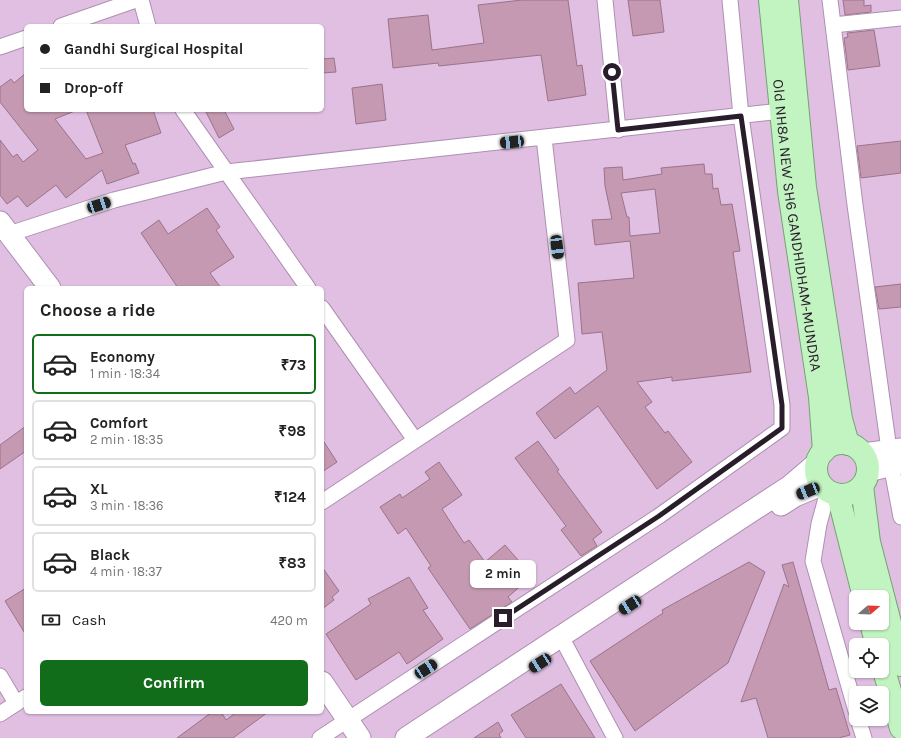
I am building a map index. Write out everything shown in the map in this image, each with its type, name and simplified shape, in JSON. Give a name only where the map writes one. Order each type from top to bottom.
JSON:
[{"type":"main road","name":"Old NH8A NEW SH6 GANDHIDHAM-MUNDRA","points":[[770,0],[789,191],[820,396],[821,457]]},
{"type":"main road","points":[[787,0],[806,188],[840,412],[860,464],[870,542],[901,665]]},
{"type":"main road","points":[[860,464],[837,444],[828,447],[821,457],[817,475],[829,491],[862,590]]},
{"type":"main road","points":[[829,491],[848,495],[857,491],[860,464]]},
{"type":"main road","points":[[886,678],[901,728]]},
{"type":"street","points":[[67,24],[136,0]]},
{"type":"street","points":[[141,0],[147,24]]},
{"type":"street","points":[[605,0],[618,130]]},
{"type":"street","points":[[320,738],[659,516],[782,428],[782,405],[741,116],[730,0]]},
{"type":"street","points":[[830,0],[855,205],[896,457],[901,517]]},
{"type":"street","points":[[833,26],[901,18]]},
{"type":"street","points":[[0,47],[24,39]]},
{"type":"street","points":[[183,112],[307,286]]},
{"type":"street","points":[[48,286],[4,228],[226,172],[781,112]]},
{"type":"street","points":[[324,501],[568,340],[544,138]]},
{"type":"street","points":[[324,311],[415,440]]},
{"type":"street","points":[[406,738],[790,486],[821,457]]},
{"type":"street","points":[[860,464],[896,457]]},
{"type":"street","points":[[426,738],[795,496],[829,491],[819,524],[813,561],[849,687]]},
{"type":"street","points":[[566,646],[615,738]]},
{"type":"street","points":[[0,676],[21,700],[0,714]]},
{"type":"street","points":[[324,685],[360,738]]},
{"type":"street","points":[[860,726],[864,738]]},
{"type":"building","points":[[522,0],[568,0],[577,66],[582,65],[586,95],[548,101],[541,55],[439,66],[438,63],[393,68],[388,19],[428,15],[432,50],[484,43],[478,5]]},
{"type":"building","points":[[628,0],[660,0],[664,32],[633,36]]},
{"type":"building","points":[[843,0],[864,0],[864,6],[871,5],[871,12],[845,15]]},
{"type":"building","points":[[874,30],[880,66],[848,70],[844,38],[848,37],[847,33]]},
{"type":"building","points":[[334,58],[336,72],[324,73],[324,59]]},
{"type":"building","points":[[24,75],[24,112],[72,112],[55,119],[86,159],[103,153],[87,112],[154,112],[161,133],[125,145],[133,164],[135,163],[139,173],[107,184],[102,170],[66,198],[56,185],[27,207],[18,196],[7,204],[0,195],[0,140],[13,157],[17,154],[23,162],[38,150],[0,102],[0,87],[11,79],[14,83]]},
{"type":"building","points":[[382,84],[386,120],[356,124],[352,88]]},
{"type":"building","points":[[206,112],[225,112],[234,129],[219,138]]},
{"type":"building","points":[[901,141],[901,173],[861,178],[857,146]]},
{"type":"building","points":[[704,164],[705,174],[712,174],[713,189],[718,188],[721,205],[732,204],[740,251],[733,252],[751,372],[672,381],[672,377],[637,382],[652,402],[645,407],[665,433],[668,431],[692,462],[657,489],[598,406],[555,439],[536,413],[570,387],[575,394],[607,370],[602,332],[582,334],[578,283],[634,278],[630,241],[595,245],[592,220],[612,219],[605,186],[604,168],[622,167],[623,180],[662,174],[661,168]],"holes":[[[655,189],[660,233],[630,236],[629,217],[627,217],[621,193]]]},
{"type":"building","points":[[207,208],[220,227],[216,230],[234,257],[210,273],[220,286],[177,286],[141,233],[159,220],[168,234]]},
{"type":"building","points":[[901,284],[901,307],[879,309],[875,287]]},
{"type":"building","points":[[24,427],[24,452],[0,469],[0,445]]},
{"type":"building","points":[[538,441],[559,470],[557,471],[602,532],[593,539],[597,546],[581,556],[561,530],[566,526],[515,458]]},
{"type":"building","points":[[324,442],[337,462],[324,471]]},
{"type":"building","points":[[439,462],[462,495],[442,509],[464,543],[469,540],[485,562],[505,545],[532,576],[508,597],[512,602],[470,629],[428,568],[431,566],[406,528],[398,534],[380,507],[400,494],[402,498],[430,479],[425,472]]},
{"type":"building","points":[[749,562],[765,572],[728,663],[635,731],[590,661],[663,613],[662,610]]},
{"type":"building","points":[[793,562],[829,690],[836,688],[850,735],[839,738],[768,738],[756,698],[741,702],[784,584],[789,587],[782,565]]},
{"type":"building","points":[[324,570],[339,591],[332,597],[334,600],[324,608]]},
{"type":"building","points":[[409,577],[428,608],[423,610],[443,639],[407,664],[399,652],[356,680],[326,634],[371,604],[368,599]]},
{"type":"building","points":[[24,589],[24,632],[5,601]]},
{"type":"building","points":[[561,684],[595,738],[526,738],[511,715]]},
{"type":"building","points":[[209,714],[222,714],[226,720],[234,714],[265,714],[233,738],[177,738]]},
{"type":"building","points":[[498,722],[503,731],[499,734],[501,738],[474,738]]},
{"type":"route","points":[[503,618],[659,516],[782,428],[782,405],[741,116],[618,130],[612,72]]}]
